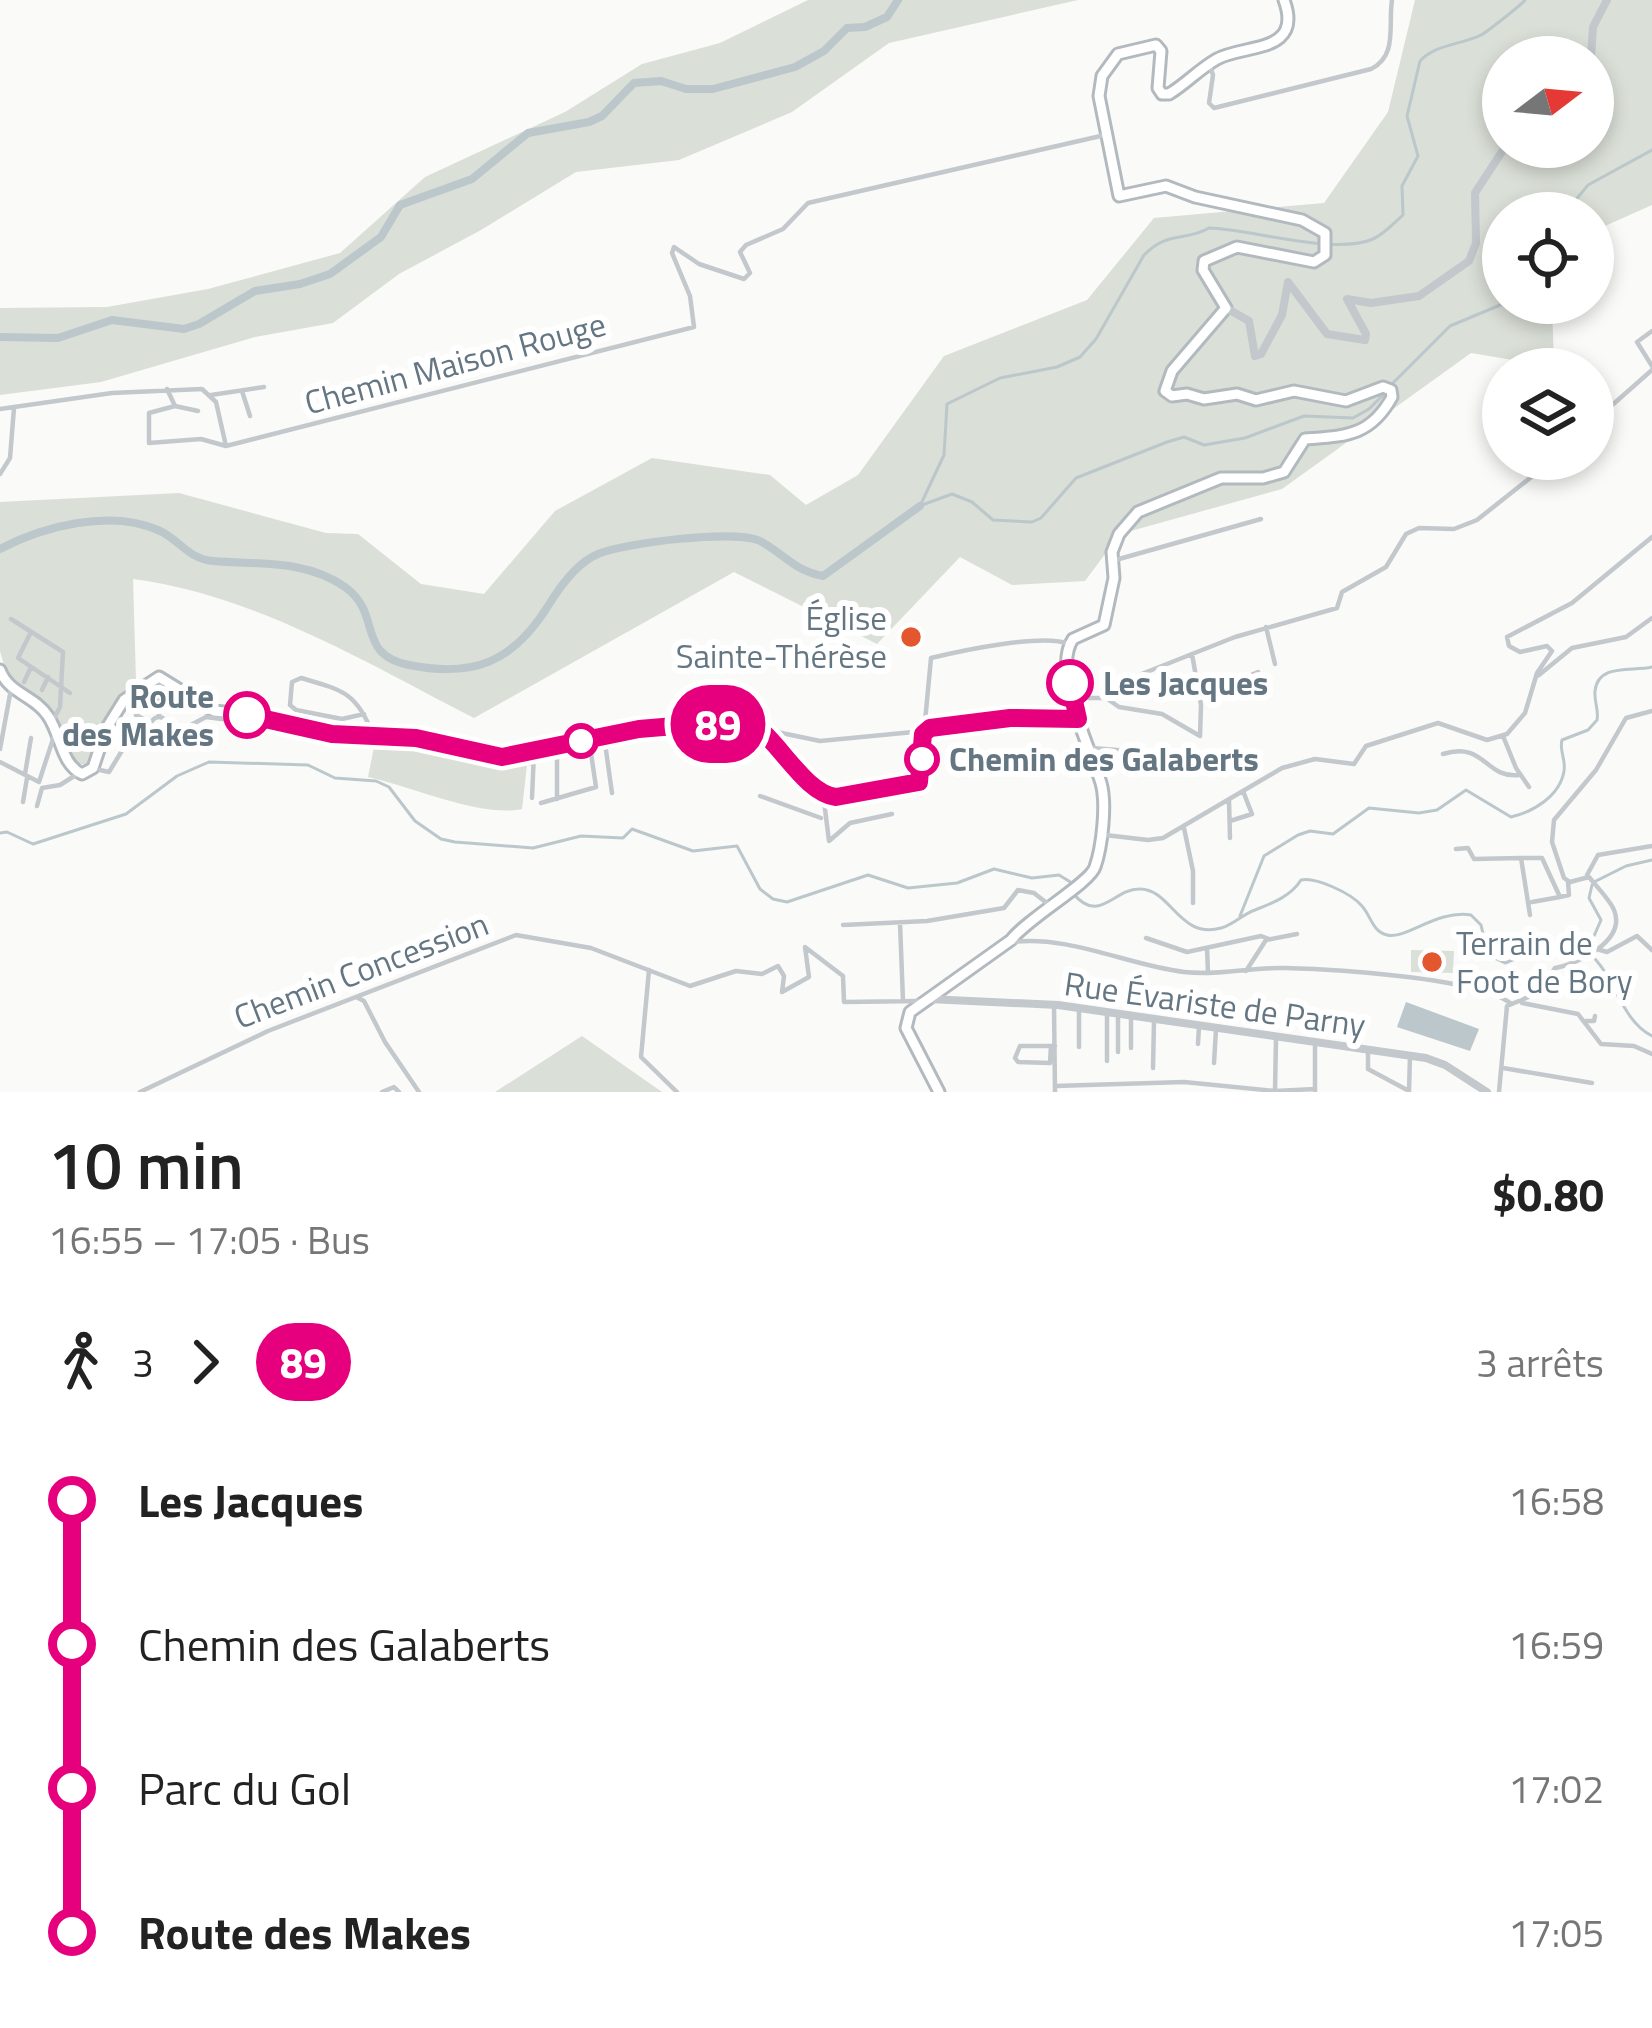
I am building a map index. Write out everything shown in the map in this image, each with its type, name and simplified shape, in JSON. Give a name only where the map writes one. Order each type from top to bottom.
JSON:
[{"type":"main road","points":[[939,1092],[906,1028],[910,1012],[1093,874],[1102,788],[1086,747],[1067,666],[1069,644],[1104,625],[1118,534],[1138,512],[1220,478],[1263,478],[1284,472],[1305,439],[1347,437],[1374,420],[1393,397],[1383,387],[1346,400],[1294,391],[1256,400],[1237,394],[1204,399],[1168,395],[1165,388],[1172,371],[1226,308],[1202,263],[1224,250],[1244,248],[1308,262],[1322,258],[1327,243],[1322,229],[1302,220],[1195,197],[1170,187],[1119,196],[1105,135],[1100,83],[1118,54],[1158,46],[1158,88],[1165,94],[1209,64],[1230,54],[1260,49],[1279,37],[1288,18],[1284,0]]},
{"type":"main road","points":[[0,670],[11,689],[41,708],[69,764],[79,773],[93,768],[106,729],[127,696],[160,682],[214,711],[332,734],[416,738],[498,756],[590,744],[639,729],[747,720],[758,726],[795,769],[823,793],[836,797],[915,785],[922,773],[924,731],[935,727],[1010,718],[1078,719]]},
{"type":"street","points":[[1209,64],[1213,74],[1209,104],[1214,108],[1371,69],[1382,64],[1390,45],[1392,0]]},
{"type":"street","points":[[1592,36],[1607,0]]},
{"type":"street","name":"Chemin Maison Rouge","points":[[175,406],[148,413],[147,437],[152,445],[201,439],[226,446],[696,326],[674,247],[699,264],[744,279],[750,273],[740,252],[783,230],[808,203],[1105,135]]},
{"type":"street","points":[[1226,308],[1249,321],[1253,354],[1258,356],[1282,315],[1289,282],[1327,334],[1365,340],[1346,299],[1371,302],[1415,297],[1469,261],[1475,250],[1475,193],[1491,168]]},
{"type":"street","points":[[1614,403],[1652,368],[1637,342],[1652,332]]},
{"type":"street","points":[[211,395],[264,387]]},
{"type":"street","points":[[167,389],[175,406],[198,411]]},
{"type":"street","points":[[0,410],[112,393],[202,389],[211,395],[226,446]]},
{"type":"street","points":[[242,391],[250,416]]},
{"type":"street","points":[[0,474],[10,458],[14,408]]},
{"type":"street","points":[[1135,677],[1266,627],[1337,608],[1342,592],[1389,563],[1406,534],[1419,528],[1454,529],[1477,520],[1527,480]]},
{"type":"street","points":[[1112,561],[1261,519]]},
{"type":"street","points":[[1099,834],[1148,841],[1184,828],[1298,763],[1330,759],[1354,764],[1366,746],[1432,724],[1487,740],[1503,736],[1515,729],[1525,713],[1535,679],[1552,649],[1520,652],[1509,646],[1510,634],[1572,603],[1652,537]]},
{"type":"street","points":[[1535,679],[1572,648],[1626,637],[1652,618]]},
{"type":"street","points":[[0,762],[41,780],[60,707],[63,652],[10,620]]},
{"type":"street","points":[[1266,627],[1275,664]]},
{"type":"street","points":[[30,634],[18,658],[70,693]]},
{"type":"street","points":[[772,731],[820,741],[924,731],[931,658],[1056,640],[1069,644]]},
{"type":"street","points":[[1073,698],[1106,698],[1119,707],[1162,714],[1200,736],[1203,727],[1192,654]]},
{"type":"street","points":[[24,682],[31,667]]},
{"type":"street","points":[[1199,697],[1258,672]]},
{"type":"street","points":[[42,691],[48,676]]},
{"type":"street","points":[[364,714],[343,719],[296,710],[290,705],[292,682],[301,678],[345,691],[364,714],[373,735]]},
{"type":"street","points":[[100,770],[109,772],[126,744],[139,745],[159,718],[160,682]]},
{"type":"street","points":[[0,749],[11,689]]},
{"type":"street","points":[[1532,902],[1569,895],[1552,842],[1554,820],[1596,770],[1626,718],[1652,711]]},
{"type":"street","points":[[136,715],[160,733],[166,726]]},
{"type":"street","points":[[159,718],[166,726],[187,727],[206,717],[260,724]]},
{"type":"street","points":[[890,744],[891,733]]},
{"type":"street","points":[[604,736],[612,793]]},
{"type":"street","points":[[1503,736],[1529,787]]},
{"type":"street","points":[[23,802],[31,738]]},
{"type":"street","points":[[557,799],[557,749],[577,745],[584,750],[590,744]]},
{"type":"street","points":[[541,803],[596,787],[590,744]]},
{"type":"street","points":[[1086,747],[1130,751]]},
{"type":"street","points":[[1443,754],[1471,751],[1500,773],[1519,775]]},
{"type":"street","points":[[532,798],[534,752]]},
{"type":"street","points":[[37,806],[42,788],[60,785],[79,773]]},
{"type":"street","points":[[1230,821],[1252,814],[1243,791]]},
{"type":"street","points":[[823,793],[829,841],[850,823],[892,814]]},
{"type":"street","points":[[760,796],[824,819]]},
{"type":"street","points":[[1228,800],[1230,838]]},
{"type":"street","points":[[1184,828],[1193,903]]},
{"type":"street","points":[[1568,882],[1586,877],[1598,855],[1652,846]]},
{"type":"street","points":[[1456,849],[1466,847],[1474,859],[1542,858],[1560,897]]},
{"type":"street","points":[[1521,858],[1529,915]]},
{"type":"street","points":[[1499,1092],[1505,1011],[1513,1002],[1543,990],[1551,970],[1573,964],[1609,940],[1615,912],[1586,877]]},
{"type":"street","points":[[843,925],[900,923],[1004,908],[1019,890],[1040,896],[1048,904]]},
{"type":"street","points":[[900,923],[904,1004]]},
{"type":"street","points":[[1146,938],[1184,952],[1261,936],[1297,934]]},
{"type":"street","name":"Chemin Concession","points":[[140,1092],[228,1048],[515,935],[591,948],[690,986],[736,971],[762,974],[778,966],[784,976],[782,992],[809,977],[806,947],[844,976],[844,1002],[904,1004],[926,999]]},
{"type":"street","points":[[1594,949],[1607,952],[1637,936],[1652,950]]},
{"type":"street","points":[[1246,971],[1273,938]]},
{"type":"street","points":[[1007,943],[1046,940],[1142,965],[1208,973],[1286,968],[1465,984],[1513,1002],[1572,1012],[1586,1021],[1601,1044],[1634,1046],[1652,1054]]},
{"type":"street","points":[[1208,948],[1208,973]]},
{"type":"street","points":[[649,970],[641,1058],[677,1092]]},
{"type":"street","points":[[358,998],[419,1092]]},
{"type":"street","name":"Rue Évariste de Parny","points":[[926,999],[1054,1005],[1410,1056],[1445,1065],[1487,1092]]},
{"type":"street","points":[[1054,1005],[1055,1089],[1184,1082],[1315,1091],[1316,1043]]},
{"type":"street","points":[[1078,1009],[1079,1047]]},
{"type":"street","points":[[1112,1014],[1118,1052]]},
{"type":"street","points":[[1107,1061],[1112,1014]]},
{"type":"street","points":[[1131,1016],[1131,1048]]},
{"type":"street","points":[[1586,1021],[1594,1021],[1595,1016]]},
{"type":"street","points":[[1153,1068],[1154,1020]]},
{"type":"street","points":[[1198,1044],[1199,1026]]},
{"type":"street","points":[[1214,1063],[1216,1029]]},
{"type":"street","points":[[1275,1091],[1276,1038]]},
{"type":"street","points":[[1020,1046],[1053,1046],[1050,1063],[1015,1058],[1020,1046]]},
{"type":"street","points":[[1368,1050],[1368,1069],[1411,1091],[1410,1056]]},
{"type":"street","points":[[1503,1068],[1592,1084]]},
{"type":"street","points":[[382,1092],[394,1087],[399,1092]]},
{"type":"shaded area","points":[[808,0],[1078,0],[889,43],[792,112],[679,160],[576,172],[399,274],[333,323],[255,337],[101,382],[0,395],[0,308],[107,307],[208,289],[340,253],[425,177],[565,112],[642,64],[720,43]]},
{"type":"shaded area","points":[[1415,0],[1652,0],[1652,205],[1614,222],[1614,192],[1482,192],[1482,324],[1553,324],[1553,348],[1482,348],[1482,355],[1471,353],[1282,489],[1120,534],[1085,581],[1012,585],[960,557],[877,644],[734,572],[474,718],[266,615],[178,587],[133,579],[136,681],[111,710],[91,765],[74,764],[45,704],[8,680],[0,651],[0,502],[179,493],[326,533],[358,534],[421,584],[484,594],[555,511],[652,458],[770,475],[806,505],[858,475],[944,356],[1087,300],[1154,218],[1324,203],[1388,112]]},
{"type":"shaded area","points":[[376,737],[495,758],[532,754],[522,809],[467,805],[368,777]]},
{"type":"shaded area","name":"Terrain de Foot de Bory","points":[[1411,950],[1454,951],[1453,973],[1411,972]]},
{"type":"shaded area","points":[[1406,1002],[1479,1029],[1470,1051],[1397,1027]]},
{"type":"shaded area","points":[[582,1036],[662,1092],[495,1092]]},
{"type":"waterway","points":[[0,337],[58,338],[112,320],[184,329],[199,324],[255,291],[330,274],[381,237],[400,205],[472,179],[528,133],[602,116],[634,83],[661,81],[686,89],[713,89],[795,67],[824,51],[847,28],[865,27],[887,17],[898,0]]},
{"type":"waterway","points":[[920,506],[944,455],[947,404],[1000,378],[1057,367],[1080,357],[1096,339],[1144,255],[1161,242],[1209,228],[1337,245],[1373,239],[1385,231],[1403,215],[1402,186],[1418,156],[1407,116],[1420,61],[1433,51],[1481,35],[1525,0]]},
{"type":"waterway","points":[[1582,192],[1652,150]]},
{"type":"waterway","points":[[1391,385],[1450,326],[1482,313]]},
{"type":"waterway","points":[[922,505],[952,494],[972,502],[993,520],[1032,522],[1076,478],[1167,442],[1184,437],[1204,445],[1245,438],[1304,416],[1353,418],[1385,393]]},
{"type":"waterway","points":[[0,549],[36,533],[78,523],[139,524],[158,530],[204,559],[281,565],[330,578],[356,598],[375,643],[392,660],[453,669],[506,653],[535,625],[582,563],[598,554],[679,539],[728,536],[760,541],[823,576],[920,506]]},
{"type":"waterway","points":[[1240,916],[1264,856],[1310,831],[1333,834],[1369,808],[1437,810],[1466,790],[1511,817],[1536,807],[1561,780],[1562,740],[1588,730],[1597,720],[1597,682],[1609,672],[1652,667]]},
{"type":"waterway","points":[[0,833],[33,844],[126,814],[177,776],[209,762],[308,765],[335,778],[376,781],[389,787],[415,821],[441,839],[455,842],[533,848],[581,836],[623,838],[632,829],[693,851],[737,846],[760,889],[787,902],[868,875],[908,888],[957,883],[994,869],[1032,878],[1059,875],[1072,883]]},
{"type":"waterway","points":[[1596,881],[1652,860]]},
{"type":"waterway","points":[[1072,892],[1082,902],[1098,906],[1130,891],[1150,891],[1185,921],[1207,930],[1225,927],[1275,902],[1301,880],[1315,881],[1357,901],[1375,927],[1387,935],[1446,916],[1471,915],[1481,925],[1488,955],[1505,963],[1557,942],[1580,947],[1594,936],[1601,920],[1589,898],[1592,885]]},
{"type":"waterway","points":[[1581,947],[1602,968],[1631,1018],[1652,1036]]},
{"type":"bus line","name":"89","points":[[247,715],[332,734],[416,738],[502,757],[639,729],[747,720],[826,796],[836,797],[919,782],[923,734],[930,728],[1010,718],[1078,719],[1070,683]]},
{"type":"place","name":"Église Sainte-Thérèse","points":[[911,637]]},
{"type":"place","name":"Les Jacques","points":[[1070,683]]},
{"type":"place","name":"Route des Makes","points":[[247,715]]},
{"type":"place","name":"Chemin des Galaberts","points":[[922,759]]},
{"type":"place","name":"Terrain de Foot de Bory","points":[[1432,962]]}]
